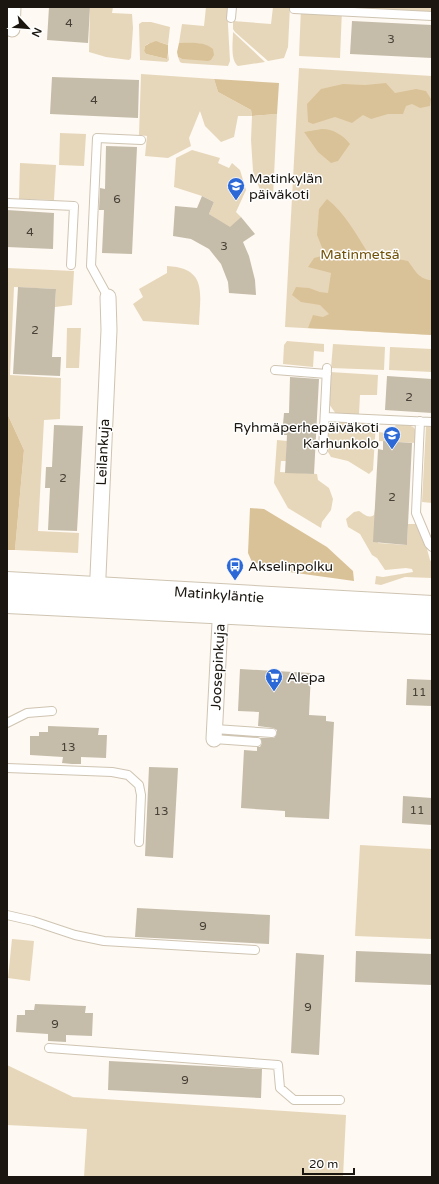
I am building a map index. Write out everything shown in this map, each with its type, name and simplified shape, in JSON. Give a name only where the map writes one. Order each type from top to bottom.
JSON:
[{"type":"main road","name":"Matinkyläntie","points":[[7,583],[97,597],[221,604],[432,623]]},
{"type":"main road","name":"Matinkyläntie","points":[[7,602],[97,597]]},
{"type":"main road","name":"Matinkyläntie","points":[[221,604],[432,607]]},
{"type":"street","points":[[12,29],[14,7]]},
{"type":"street","name":"Leilankuja","points":[[97,597],[109,330],[108,297]]},
{"type":"street","name":"Joosepinkuja","points":[[218,733],[221,604]]},
{"type":"lane","points":[[231,18],[232,7]]},
{"type":"lane","points":[[294,9],[432,16]]},
{"type":"lane","points":[[108,297],[91,266],[97,138],[141,140]]},
{"type":"lane","points":[[7,203],[74,206],[71,265]]},
{"type":"lane","points":[[274,370],[327,371],[323,450]]},
{"type":"lane","points":[[325,417],[432,422]]},
{"type":"lane","points":[[420,422],[416,512],[429,544],[432,547]]},
{"type":"lane","points":[[7,723],[27,713],[52,710]]},
{"type":"lane","points":[[218,733],[272,733]]},
{"type":"lane","points":[[218,733],[257,742]]},
{"type":"lane","points":[[7,768],[104,771],[128,775],[139,785],[141,795],[139,842]]},
{"type":"lane","points":[[7,915],[33,921],[75,935],[104,941],[255,950]]},
{"type":"lane","points":[[49,1048],[278,1065],[280,1088],[294,1100],[340,1100]]},
{"type":"green space","points":[[90,7],[113,7],[112,13],[132,14],[133,28],[131,58],[129,60],[106,57],[89,52]]},
{"type":"green space","points":[[206,7],[227,7],[230,61],[228,66],[182,63],[178,57],[182,59],[201,43],[179,43],[182,24],[204,26]]},
{"type":"green space","points":[[273,7],[290,7],[288,47],[284,58],[268,61],[235,32],[233,29],[233,21],[271,24]]},
{"type":"green space","points":[[301,7],[432,7],[432,13],[342,9],[340,58],[299,56]]},
{"type":"green space","points":[[142,22],[151,22],[170,27],[168,45],[153,42],[145,46],[144,51],[146,54],[167,59],[168,53],[169,60],[167,62],[140,60],[139,24]]},
{"type":"green space","points":[[233,32],[265,62],[238,66],[235,63],[233,55]]},
{"type":"green space","points":[[156,41],[168,45],[167,59],[146,54],[144,51],[145,46]]},
{"type":"green space","points":[[179,43],[197,43],[209,46],[213,49],[214,55],[211,60],[208,61],[182,59],[178,57],[177,52]]},
{"type":"green space","name":"Matinmetsä","points":[[299,68],[432,76],[432,335],[285,327]]},
{"type":"green space","points":[[141,74],[214,79],[218,92],[251,110],[252,116],[238,116],[234,137],[221,142],[205,126],[200,111],[189,138],[191,146],[168,158],[145,156],[147,136],[139,135]]},
{"type":"green space","points":[[214,79],[279,83],[277,114],[252,116],[251,110],[218,92]]},
{"type":"green space","points":[[386,83],[395,93],[416,89],[426,91],[431,99],[430,106],[420,108],[412,104],[406,106],[403,114],[388,114],[371,119],[363,115],[352,123],[335,117],[313,124],[308,122],[307,104],[321,89],[343,84],[365,85]]},
{"type":"green space","points":[[277,114],[273,197],[263,198],[253,171],[251,140],[252,116]]},
{"type":"green space","points":[[322,129],[338,133],[350,144],[338,161],[331,163],[318,152],[304,132]]},
{"type":"green space","points":[[60,133],[86,134],[84,166],[59,165]]},
{"type":"green space","points":[[192,150],[220,158],[218,163],[229,168],[232,163],[240,170],[246,190],[236,212],[241,217],[230,228],[209,214],[214,202],[202,196],[174,187],[176,158]]},
{"type":"green space","points":[[20,163],[56,165],[54,200],[19,199]]},
{"type":"green space","points":[[327,199],[345,217],[368,253],[408,261],[415,271],[421,276],[428,280],[432,280],[432,335],[308,328],[313,315],[323,317],[329,314],[320,305],[301,302],[292,295],[296,287],[309,288],[328,293],[331,273],[308,267],[314,258],[325,255],[317,235],[319,209]]},
{"type":"green space","points":[[167,266],[180,268],[189,272],[195,277],[199,285],[200,293],[199,325],[143,321],[133,304],[143,297],[139,289],[167,273]]},
{"type":"green space","points":[[7,268],[74,271],[72,305],[55,307],[56,289],[14,287],[10,375],[61,378],[60,419],[44,420],[38,531],[79,533],[78,553],[15,550],[24,450],[7,413]]},
{"type":"green space","points":[[67,328],[81,328],[79,368],[66,368]]},
{"type":"green space","points":[[287,341],[324,344],[324,352],[314,351],[313,367],[283,364],[284,345]]},
{"type":"green space","points":[[333,344],[385,347],[384,370],[331,368]]},
{"type":"green space","points":[[390,347],[432,349],[432,372],[389,370]]},
{"type":"green space","points":[[330,372],[378,375],[377,395],[360,395],[359,414],[336,414],[329,404]]},
{"type":"green space","points":[[7,413],[24,450],[15,550],[7,550]]},
{"type":"green space","points":[[329,420],[376,422],[373,470],[369,474],[348,461],[331,457],[328,452]]},
{"type":"green space","points":[[396,423],[411,426],[415,429],[416,443],[379,441],[379,432],[385,433],[386,429],[395,427]]},
{"type":"green space","points":[[426,426],[432,426],[432,503],[422,502]]},
{"type":"green space","points":[[277,440],[287,441],[286,461],[281,461],[280,472],[317,474],[318,480],[329,488],[333,499],[331,510],[322,522],[321,528],[288,508],[274,483]]},
{"type":"green space","points":[[250,508],[264,509],[327,547],[353,571],[354,581],[289,572],[252,562],[248,553]]},
{"type":"green space","points":[[375,510],[378,543],[407,545],[408,524],[419,524],[430,560],[432,562],[432,578],[405,577],[381,585],[375,584],[376,576],[383,577],[413,572],[412,569],[406,568],[385,570],[377,558],[372,555],[360,534],[348,527],[346,519],[354,512],[359,511],[366,516],[372,516],[374,515]]},
{"type":"green space","points":[[360,845],[432,849],[432,939],[355,936]]},
{"type":"green space","points":[[12,939],[34,941],[30,981],[8,978]]},
{"type":"green space","points":[[7,1065],[73,1097],[346,1115],[343,1177],[84,1177],[87,1129],[7,1125]]},
{"type":"building","points":[[49,7],[90,7],[88,43],[47,40]]},
{"type":"building","points":[[352,21],[432,25],[432,58],[350,54]]},
{"type":"building","points":[[52,77],[139,80],[138,118],[50,114]]},
{"type":"building","points":[[106,146],[137,147],[132,254],[102,253],[104,210],[99,210],[100,188],[105,189]]},
{"type":"building","points":[[202,196],[214,202],[209,214],[230,227],[241,217],[255,234],[243,242],[249,256],[255,280],[256,295],[229,293],[228,282],[221,264],[209,249],[191,239],[173,236],[175,206],[197,208]]},
{"type":"building","points":[[7,210],[54,213],[53,249],[7,247]]},
{"type":"building","points":[[18,287],[56,289],[52,357],[61,357],[60,376],[13,374]]},
{"type":"building","points":[[387,376],[432,379],[432,413],[385,410]]},
{"type":"building","points":[[290,377],[319,379],[314,474],[285,473],[287,435],[282,435],[284,413],[289,413]]},
{"type":"building","points":[[54,425],[83,426],[77,531],[48,530],[50,488],[45,488],[46,467],[52,467]]},
{"type":"building","points":[[383,441],[412,443],[407,545],[373,542],[378,449],[383,450]]},
{"type":"building","points":[[240,669],[311,673],[309,715],[326,716],[326,721],[334,722],[329,819],[285,817],[285,811],[241,808],[244,750],[257,751],[257,747],[260,747],[262,743],[260,738],[274,738],[277,730],[258,726],[259,712],[238,711]]},
{"type":"building","points":[[407,679],[432,680],[432,706],[406,705]]},
{"type":"building","points":[[48,726],[99,728],[98,735],[107,735],[106,758],[81,757],[81,764],[72,764],[62,763],[63,757],[30,755],[30,736],[39,736],[39,732],[48,732]]},
{"type":"building","points":[[149,767],[178,768],[173,858],[145,856]]},
{"type":"building","points":[[403,796],[432,798],[432,825],[402,823]]},
{"type":"building","points":[[137,908],[270,915],[269,944],[135,937]]},
{"type":"building","points":[[356,951],[432,954],[432,985],[355,982]]},
{"type":"building","points":[[296,953],[324,955],[319,1055],[291,1053]]},
{"type":"building","points":[[35,1004],[86,1006],[85,1013],[93,1013],[92,1036],[66,1035],[66,1042],[48,1041],[48,1034],[16,1032],[17,1015],[25,1015],[25,1010],[34,1010]]},
{"type":"building","points":[[109,1061],[262,1069],[261,1098],[108,1090]]},
{"type":"place","name":"Matinkylän päiväkoti","points":[[236,201]]},
{"type":"place","name":"Ryhmäperhepäiväkoti Karhunkolo","points":[[392,450]]},
{"type":"place","name":"Akselinpolku","points":[[235,581]]},
{"type":"place","name":"Alepa","points":[[274,692]]}]
